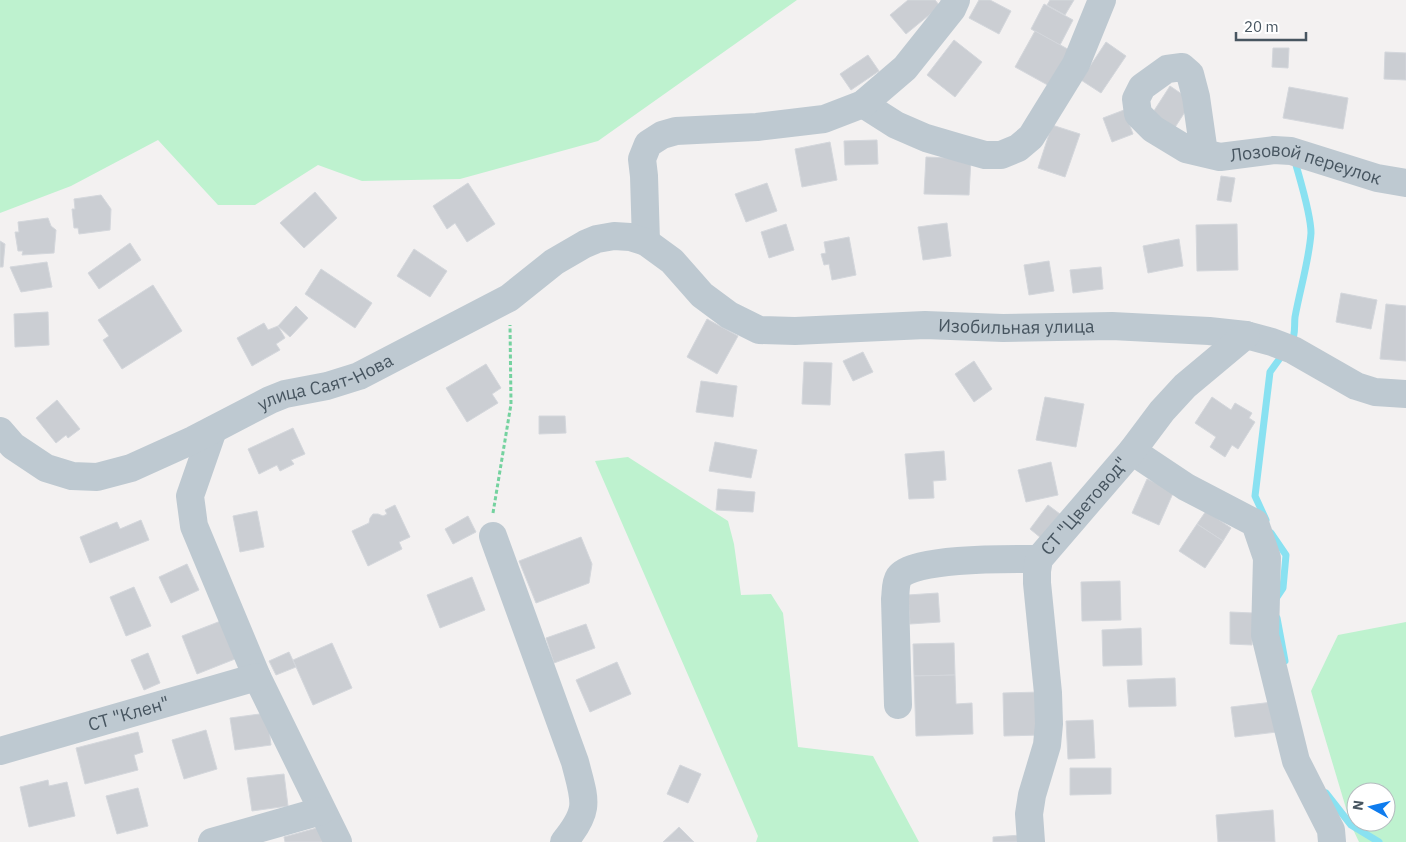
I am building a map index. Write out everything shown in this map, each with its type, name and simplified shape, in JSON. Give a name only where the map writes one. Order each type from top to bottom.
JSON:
[{"type":"street","points":[[646,242],[642,159],[648,144],[662,135],[676,131],[756,127],[824,119],[863,104],[905,68],[952,9],[956,0]]},
{"type":"street","points":[[863,104],[896,125],[926,138],[960,148],[985,155],[1001,155],[1018,148],[1031,137],[1076,64],[1102,0]]},
{"type":"street","name":"Лозовой переулок","points":[[1204,153],[1220,157],[1274,150],[1291,151],[1369,175],[1406,183]]},
{"type":"street","name":"улица Саят-Нова","points":[[0,431],[13,446],[46,468],[72,476],[97,477],[131,468],[213,430],[270,400],[285,394],[326,386],[359,376],[509,298],[554,262],[585,244],[614,236],[646,242]]},
{"type":"street","name":"Изобильная улица","points":[[646,242],[672,261],[702,295],[729,315],[759,330],[794,331],[925,325],[1003,328],[1112,326],[1209,330],[1272,342],[1293,350],[1356,386],[1375,392],[1406,394]]},
{"type":"street","name":"СТ \"Цветовод\"","points":[[1031,842],[1029,814],[1032,795],[1047,744],[1049,724],[1048,693],[1037,583],[1039,558],[1132,451],[1162,411],[1185,386],[1246,336]]},
{"type":"street","points":[[213,430],[190,496],[194,526],[257,677],[321,811],[338,842]]},
{"type":"street","points":[[1132,451],[1186,487],[1254,523],[1267,558],[1266,635],[1296,761],[1331,830],[1332,842]]},
{"type":"street","points":[[493,536],[575,762],[580,783],[584,802],[582,815],[576,827],[564,842]]},
{"type":"street","points":[[898,705],[895,599],[896,585],[899,577],[906,571],[918,566],[975,560],[1039,558]]},
{"type":"street","name":"СТ \"Клен\"","points":[[0,750],[257,677]]},
{"type":"street","points":[[212,842],[321,811]]},
{"type":"path","points":[[493,536],[494,504],[511,404],[512,365],[509,298]]},
{"type":"green space","points":[[0,0],[797,0],[598,141],[460,179],[362,181],[318,165],[255,205],[218,205],[158,140],[71,186],[0,213]]},
{"type":"green space","points":[[628,457],[728,521],[734,544],[741,595],[771,594],[783,613],[798,747],[873,756],[919,842],[756,842],[758,836],[595,461]]},
{"type":"green space","points":[[1406,622],[1406,842],[1359,842],[1354,832],[1396,832],[1396,782],[1346,782],[1346,808],[1311,691],[1338,635]]},
{"type":"building","points":[[908,0],[935,0],[940,6],[906,34],[890,15]]},
{"type":"building","points":[[979,0],[990,0],[1011,11],[999,34],[969,18]]},
{"type":"building","points":[[1050,0],[1074,0],[1065,15],[1047,5]]},
{"type":"building","points":[[1044,4],[1073,20],[1060,45],[1031,29]]},
{"type":"building","points":[[1035,31],[1073,52],[1053,88],[1015,67]]},
{"type":"building","points":[[954,40],[982,62],[955,97],[927,75]]},
{"type":"building","points":[[1106,42],[1126,56],[1101,93],[1081,80]]},
{"type":"building","points":[[1273,48],[1289,48],[1288,68],[1272,67]]},
{"type":"building","points":[[1385,52],[1406,53],[1406,80],[1384,79]]},
{"type":"building","points":[[868,55],[879,71],[851,90],[840,74]]},
{"type":"building","points":[[1170,86],[1192,101],[1172,132],[1150,117]]},
{"type":"building","points":[[1289,87],[1348,98],[1343,129],[1283,118]]},
{"type":"building","points":[[1124,110],[1133,134],[1112,142],[1103,118]]},
{"type":"building","points":[[1052,125],[1080,134],[1065,177],[1038,168]]},
{"type":"building","points":[[877,140],[878,164],[845,165],[844,141]]},
{"type":"building","points":[[830,142],[837,180],[802,187],[795,149]]},
{"type":"building","points":[[926,157],[971,159],[969,195],[924,194]]},
{"type":"building","points":[[1221,176],[1235,178],[1231,202],[1217,200]]},
{"type":"building","points":[[468,183],[495,224],[467,242],[455,223],[447,229],[433,206]]},
{"type":"building","points":[[767,183],[777,211],[746,222],[735,194]]},
{"type":"building","points":[[315,192],[337,218],[304,248],[280,223]]},
{"type":"building","points":[[101,195],[111,209],[110,230],[79,234],[78,228],[74,228],[72,209],[75,209],[74,199]]},
{"type":"building","points":[[48,218],[51,226],[56,230],[54,253],[22,255],[23,251],[18,251],[15,232],[19,232],[18,222]]},
{"type":"building","points":[[947,223],[951,256],[923,260],[918,227]]},
{"type":"building","points":[[786,224],[794,250],[769,258],[761,232]]},
{"type":"building","points":[[1237,224],[1238,270],[1197,271],[1196,225]]},
{"type":"building","points":[[849,237],[856,275],[832,280],[829,264],[824,265],[821,254],[826,253],[824,242]]},
{"type":"building","points":[[1179,239],[1183,266],[1148,273],[1143,246]]},
{"type":"building","points":[[0,241],[5,244],[3,267],[0,267]]},
{"type":"building","points":[[130,243],[141,260],[99,289],[88,273]]},
{"type":"building","points":[[414,249],[447,271],[430,297],[397,276]]},
{"type":"building","points":[[1049,261],[1054,291],[1029,295],[1024,265]]},
{"type":"building","points":[[47,262],[52,287],[21,292],[10,267]]},
{"type":"building","points":[[1101,267],[1103,289],[1073,293],[1070,270]]},
{"type":"building","points":[[321,269],[372,303],[355,328],[305,294]]},
{"type":"building","points":[[153,285],[182,331],[122,369],[103,340],[109,336],[98,320]]},
{"type":"building","points":[[1341,293],[1377,300],[1371,329],[1336,322]]},
{"type":"building","points":[[1386,304],[1406,306],[1406,361],[1380,359]]},
{"type":"building","points":[[296,306],[308,318],[290,337],[278,326]]},
{"type":"building","points":[[48,312],[49,345],[15,347],[14,314]]},
{"type":"building","points":[[707,319],[738,336],[717,374],[687,357]]},
{"type":"building","points":[[264,323],[268,330],[278,326],[285,338],[276,344],[280,350],[252,366],[237,338]]},
{"type":"building","points":[[863,352],[873,372],[853,381],[843,361]]},
{"type":"building","points":[[974,361],[992,389],[974,402],[955,374]]},
{"type":"building","points":[[804,362],[832,363],[830,405],[802,404]]},
{"type":"building","points":[[486,364],[501,388],[492,394],[498,403],[467,422],[446,388]]},
{"type":"building","points":[[701,381],[737,386],[733,417],[696,412]]},
{"type":"building","points":[[1045,397],[1084,404],[1076,447],[1036,440]]},
{"type":"building","points":[[1212,397],[1231,410],[1235,403],[1252,413],[1249,418],[1255,422],[1238,449],[1232,445],[1225,457],[1210,447],[1216,437],[1195,423]]},
{"type":"building","points":[[57,400],[80,429],[68,438],[66,435],[56,443],[36,418]]},
{"type":"building","points":[[539,416],[565,416],[566,433],[539,434]]},
{"type":"building","points":[[293,428],[305,454],[291,460],[294,464],[280,471],[277,465],[259,474],[248,449]]},
{"type":"building","points":[[715,442],[757,450],[751,478],[709,471]]},
{"type":"building","points":[[944,451],[946,480],[933,481],[934,498],[909,499],[905,454]]},
{"type":"building","points":[[1051,462],[1058,495],[1026,502],[1018,470]]},
{"type":"building","points":[[1147,479],[1174,491],[1159,525],[1132,513]]},
{"type":"building","points":[[718,489],[755,492],[753,512],[716,510]]},
{"type":"building","points":[[395,505],[410,537],[399,542],[402,549],[368,566],[352,531],[369,523],[373,514],[383,516],[387,514],[385,510]]},
{"type":"building","points":[[1048,505],[1060,514],[1041,538],[1030,529]]},
{"type":"building","points":[[257,511],[264,547],[240,552],[233,516]]},
{"type":"building","points":[[1206,511],[1231,528],[1223,541],[1197,524]]},
{"type":"building","points":[[468,516],[476,532],[453,544],[445,529]]},
{"type":"building","points":[[141,520],[149,540],[90,563],[80,537],[117,522],[120,529]]},
{"type":"building","points":[[1197,524],[1223,541],[1205,568],[1179,551]]},
{"type":"building","points":[[581,537],[592,564],[589,583],[536,603],[519,561]]},
{"type":"building","points":[[187,564],[199,590],[171,603],[159,577]]},
{"type":"building","points":[[472,577],[485,610],[440,628],[427,595]]},
{"type":"building","points":[[1120,581],[1121,620],[1082,621],[1081,582]]},
{"type":"building","points":[[134,587],[151,626],[126,636],[110,597]]},
{"type":"building","points":[[938,593],[940,622],[910,624],[908,595]]},
{"type":"building","points":[[1230,612],[1253,613],[1252,645],[1230,644]]},
{"type":"building","points":[[226,619],[240,657],[197,674],[182,636]]},
{"type":"building","points":[[586,624],[595,648],[554,663],[546,638]]},
{"type":"building","points":[[1141,628],[1142,665],[1103,666],[1102,630]]},
{"type":"building","points":[[332,643],[352,688],[313,705],[293,660]]},
{"type":"building","points":[[954,643],[955,675],[914,676],[913,644]]},
{"type":"building","points":[[289,652],[296,667],[276,675],[269,661]]},
{"type":"building","points":[[148,653],[160,683],[144,690],[131,660]]},
{"type":"building","points":[[617,662],[631,694],[590,712],[576,680]]},
{"type":"building","points":[[955,675],[956,704],[972,703],[973,734],[916,736],[914,676]]},
{"type":"building","points":[[1175,678],[1176,706],[1129,707],[1127,680]]},
{"type":"building","points":[[1040,692],[1041,735],[1004,736],[1003,693]]},
{"type":"building","points":[[1273,702],[1277,732],[1235,737],[1231,707]]},
{"type":"building","points":[[267,713],[271,745],[235,750],[230,718]]},
{"type":"building","points":[[1093,720],[1095,758],[1068,759],[1066,721]]},
{"type":"building","points":[[206,730],[217,769],[184,779],[172,740]]},
{"type":"building","points":[[138,732],[143,752],[134,755],[138,770],[85,784],[76,748]]},
{"type":"building","points":[[680,765],[701,774],[688,803],[667,794]]},
{"type":"building","points":[[1070,768],[1111,768],[1111,794],[1070,795]]},
{"type":"building","points":[[284,774],[288,806],[252,811],[247,778]]},
{"type":"building","points":[[48,780],[49,786],[67,782],[75,816],[29,827],[20,787]]},
{"type":"building","points":[[138,788],[148,826],[117,834],[106,796]]},
{"type":"building","points":[[1273,810],[1275,842],[1218,842],[1216,815]]},
{"type":"building","points":[[324,826],[328,842],[285,842],[284,837]]},
{"type":"building","points":[[679,827],[694,842],[663,842]]},
{"type":"building","points":[[1021,835],[1022,842],[993,842],[993,837]]},
{"type":"waterway","points":[[1291,343],[1311,233],[1308,208],[1296,165]]},
{"type":"waterway","points":[[1266,520],[1255,496],[1270,372],[1283,354]]},
{"type":"waterway","points":[[1271,533],[1286,555],[1283,588],[1275,600]]},
{"type":"waterway","points":[[1277,618],[1285,661]]},
{"type":"waterway","points":[[1326,793],[1351,825],[1379,842]]}]
